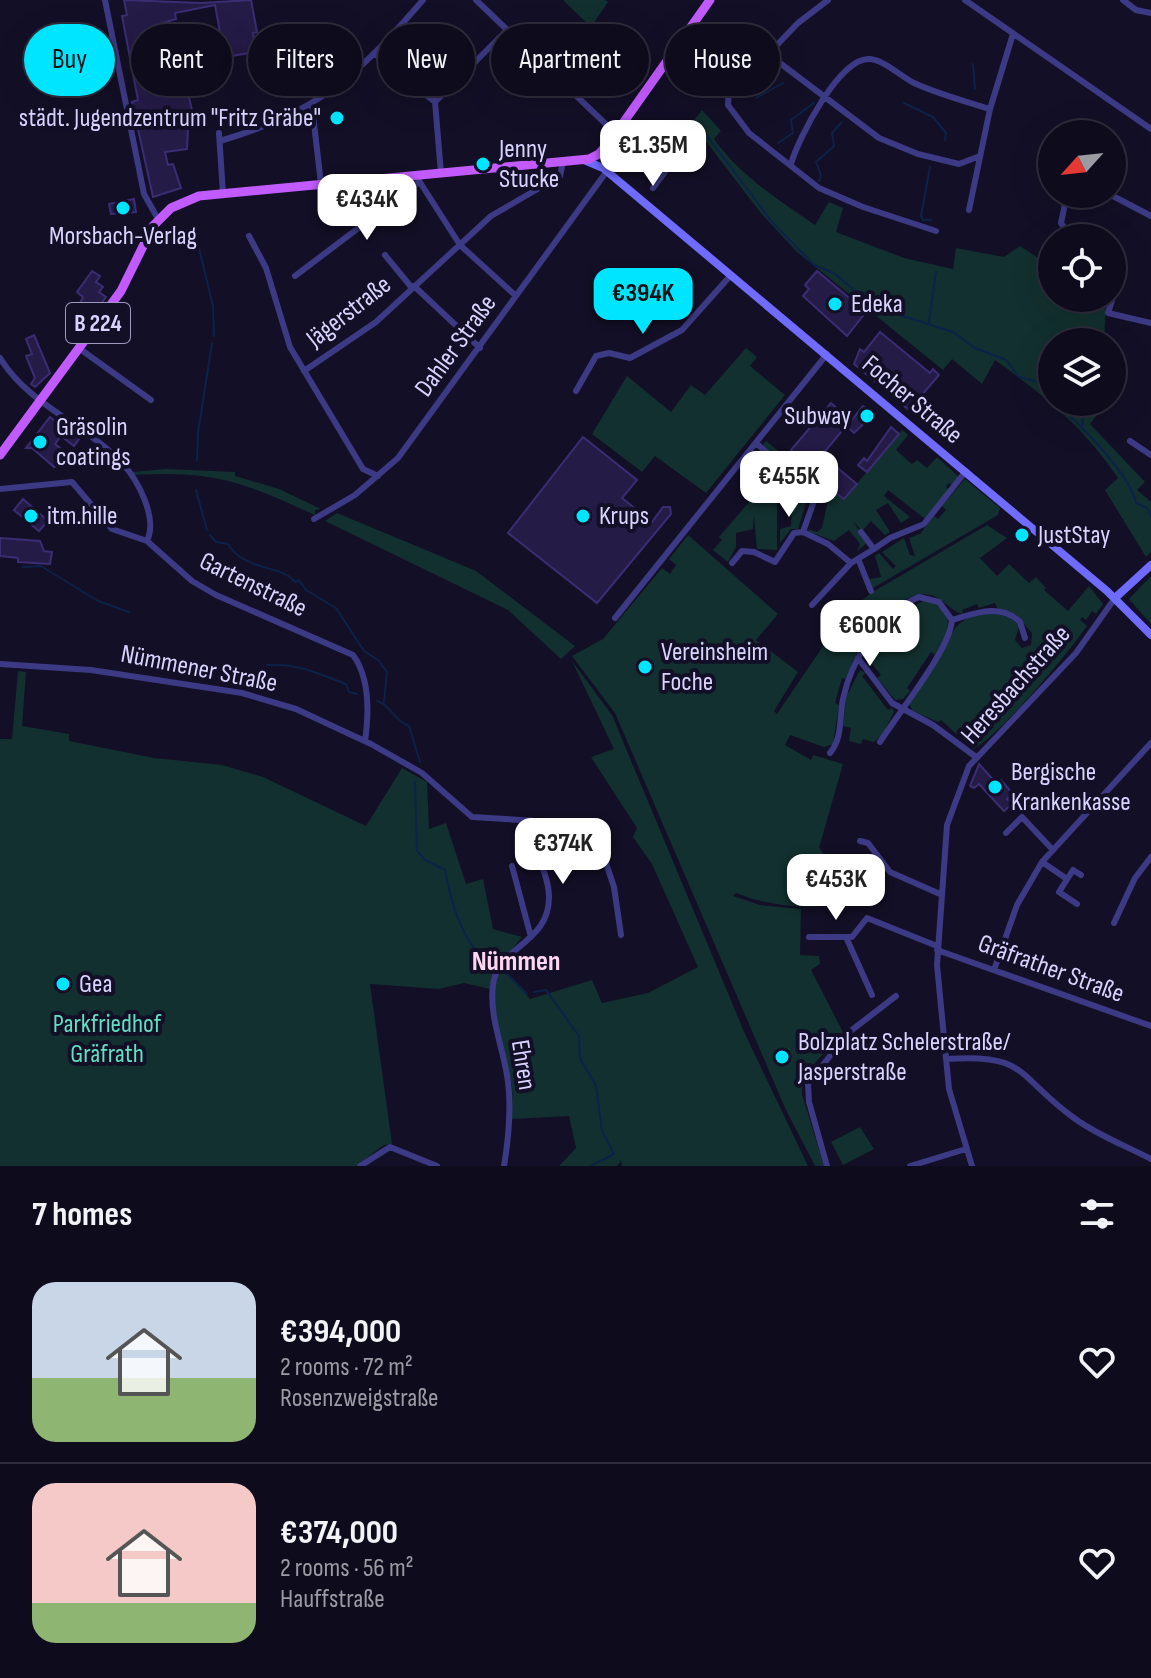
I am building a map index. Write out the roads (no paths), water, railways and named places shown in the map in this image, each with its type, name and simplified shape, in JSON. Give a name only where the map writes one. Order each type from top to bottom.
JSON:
[{"type":"main road","points":[[605,170],[600,149],[609,127],[660,69],[710,0]]},
{"type":"main road","points":[[158,219],[184,201],[223,194],[321,184],[417,180],[441,173],[584,160],[600,149],[650,88],[660,69]]},
{"type":"main road","name":"Focher Straße","points":[[584,160],[605,170],[644,198],[1115,598],[1151,635]]},
{"type":"main road","name":"B 224","points":[[0,455],[121,291],[158,219]]},
{"type":"main road","points":[[1115,598],[1151,565]]},
{"type":"street","points":[[105,0],[144,194],[158,219]]},
{"type":"street","points":[[223,194],[219,137],[271,126],[312,106],[375,54],[423,0]]},
{"type":"street","points":[[476,0],[501,24]]},
{"type":"street","points":[[780,42],[828,0]]},
{"type":"street","points":[[965,0],[1151,129]]},
{"type":"street","points":[[1123,0],[1136,10],[1151,13]]},
{"type":"street","points":[[969,210],[990,109],[1013,34]]},
{"type":"street","points":[[435,102],[491,46]]},
{"type":"street","points":[[375,54],[435,102],[441,173]]},
{"type":"street","points":[[791,164],[803,132],[853,63],[870,59],[931,90],[990,109]]},
{"type":"street","points":[[780,63],[861,127],[910,151],[959,164],[980,156]]},
{"type":"street","points":[[576,96],[609,127]]},
{"type":"street","points":[[727,96],[746,130],[829,194],[936,231]]},
{"type":"street","points":[[312,106],[321,184]]},
{"type":"street","points":[[653,188],[690,138]]},
{"type":"street","name":"Jägerstraße","points":[[304,371],[351,342],[491,216],[560,176],[563,162]]},
{"type":"street","name":"Dahler Straße","points":[[314,519],[355,495],[405,449],[605,170]]},
{"type":"street","points":[[295,276],[417,180],[460,245],[516,296]]},
{"type":"street","points":[[1126,202],[1151,216]]},
{"type":"street","points":[[249,236],[266,268],[284,336],[363,469],[378,476]]},
{"type":"street","points":[[385,255],[413,287],[480,348]]},
{"type":"street","points":[[576,391],[599,355],[614,353],[630,358],[677,334],[731,275]]},
{"type":"street","points":[[1108,312],[1151,323]]},
{"type":"street","points":[[80,349],[151,400]]},
{"type":"street","points":[[615,618],[827,354]]},
{"type":"street","points":[[0,358],[39,402],[123,464],[151,520],[147,541],[112,529],[72,482],[0,489]]},
{"type":"street","points":[[1130,441],[1151,455]]},
{"type":"street","points":[[757,444],[816,495],[803,532]]},
{"type":"street","points":[[812,605],[855,562],[890,538],[924,524],[966,471]]},
{"type":"street","points":[[773,572],[775,562],[794,533],[803,532],[855,562],[871,591]]},
{"type":"street","points":[[861,532],[874,549]]},
{"type":"street","name":"Gartenstraße","points":[[147,541],[184,574],[216,595],[353,655],[362,671],[367,694],[365,741]]},
{"type":"street","points":[[732,563],[742,551],[754,552],[775,562]]},
{"type":"street","name":"Heresbachstraße","points":[[972,1166],[949,1089],[937,948],[947,825],[964,773],[1069,661],[1115,598]]},
{"type":"street","points":[[830,753],[837,743],[843,699],[858,658],[882,626],[911,601],[934,599],[945,606],[952,620],[950,633],[880,742]]},
{"type":"street","points":[[952,620],[986,611],[1002,612],[1020,622],[1025,638]]},
{"type":"street","points":[[858,658],[892,703],[933,725],[976,757]]},
{"type":"street","name":"Nümmener Straße","points":[[0,664],[91,670],[242,693],[296,709],[365,741],[422,773],[472,817],[586,823],[595,830],[614,887],[621,935]]},
{"type":"street","points":[[994,970],[1017,905],[1042,862],[1151,743]]},
{"type":"street","points":[[1006,833],[1022,817],[1052,849]]},
{"type":"street","points":[[524,821],[549,894],[545,922],[531,937]]},
{"type":"street","points":[[860,841],[868,843],[890,872],[940,894]]},
{"type":"street","points":[[1114,923],[1135,878],[1151,857]]},
{"type":"street","points":[[1042,862],[1067,879]]},
{"type":"street","points":[[512,866],[531,937]]},
{"type":"street","points":[[1077,904],[1059,892],[1073,870],[1081,875]]},
{"type":"street","name":"Gräfrather Straße","points":[[846,937],[852,937],[867,918],[994,970],[1151,1026]]},
{"type":"street","name":"Ehren","points":[[504,1166],[509,1092],[494,1016],[498,969],[531,937]]},
{"type":"street","points":[[809,937],[846,937],[872,995]]},
{"type":"street","points":[[827,1166],[807,1087],[848,1033],[896,996]]},
{"type":"street","points":[[946,1059],[980,1057],[1007,1062],[1074,1118],[1151,1159]]},
{"type":"street","points":[[360,1166],[378,1151],[390,1147],[437,1166]]},
{"type":"street","points":[[910,1166],[966,1149]]},
{"type":"waterway","points":[[973,64],[975,89]]},
{"type":"waterway","points":[[756,98],[783,83]]},
{"type":"waterway","points":[[778,143],[793,133],[791,120],[814,103]]},
{"type":"waterway","points":[[904,103],[933,117],[946,133],[945,140]]},
{"type":"waterway","points":[[819,181],[821,175],[816,162],[834,146],[832,133],[842,122]]},
{"type":"waterway","points":[[705,133],[772,222],[814,265],[834,273],[854,290],[871,295],[884,310],[953,332],[975,348],[1006,360],[1019,377],[1038,382]]},
{"type":"waterway","points":[[930,167],[921,216],[923,220],[931,220]]},
{"type":"waterway","points":[[199,248],[213,306],[214,336]]},
{"type":"waterway","points":[[929,322],[936,272]]},
{"type":"waterway","points":[[197,460],[198,433],[212,343]]},
{"type":"waterway","points":[[1069,416],[1114,463],[1136,503],[1147,508],[1151,516]]},
{"type":"waterway","points":[[1082,429],[1083,416]]},
{"type":"waterway","points":[[196,490],[207,530]]},
{"type":"waterway","points":[[210,535],[216,542],[228,544],[235,553],[253,564],[281,572],[295,582],[299,580],[306,590],[336,608],[364,651],[378,660],[387,672],[384,702]]},
{"type":"waterway","points":[[23,567],[41,566],[98,601],[129,612]]},
{"type":"waterway","points":[[267,665],[308,670],[346,684],[349,692],[357,694]]},
{"type":"waterway","points":[[377,701],[409,726],[420,762]]},
{"type":"waterway","points":[[415,782],[417,851],[425,860],[445,870],[455,911],[468,939],[486,960],[497,967]]},
{"type":"waterway","points":[[503,970],[527,994]]},
{"type":"waterway","points":[[534,992],[546,990],[579,1036],[580,1058],[596,1086],[602,1131],[614,1154],[591,1166]]},
{"type":"place","name":"städt. Jugendzentrum \"Fritz Gräbe\"","points":[[337,118]]},
{"type":"place","name":"Jenny Stucke","points":[[483,164]]},
{"type":"place","name":"Morsbach-Verlag","points":[[123,208]]},
{"type":"place","name":"Edeka","points":[[835,304]]},
{"type":"place","name":"Subway","points":[[867,416]]},
{"type":"place","name":"Gräsolin coatings","points":[[40,442]]},
{"type":"place","name":"itm.hille","points":[[31,516]]},
{"type":"place","name":"Krups","points":[[583,516]]},
{"type":"place","name":"JustStay","points":[[1022,535]]},
{"type":"place","name":"Vereinsheim Foche","points":[[645,667]]},
{"type":"place","name":"Bergische Krankenkasse","points":[[995,787]]},
{"type":"place","name":"Gea","points":[[63,984]]},
{"type":"place","name":"Bolzplatz Schelerstraße/ Jasperstraße","points":[[782,1057]]},
{"type":"district","name":"Nümmen","points":[[516,961]]},
{"type":"park label","name":"Parkfriedhof Gräfrath","points":[[107,1039]]}]
